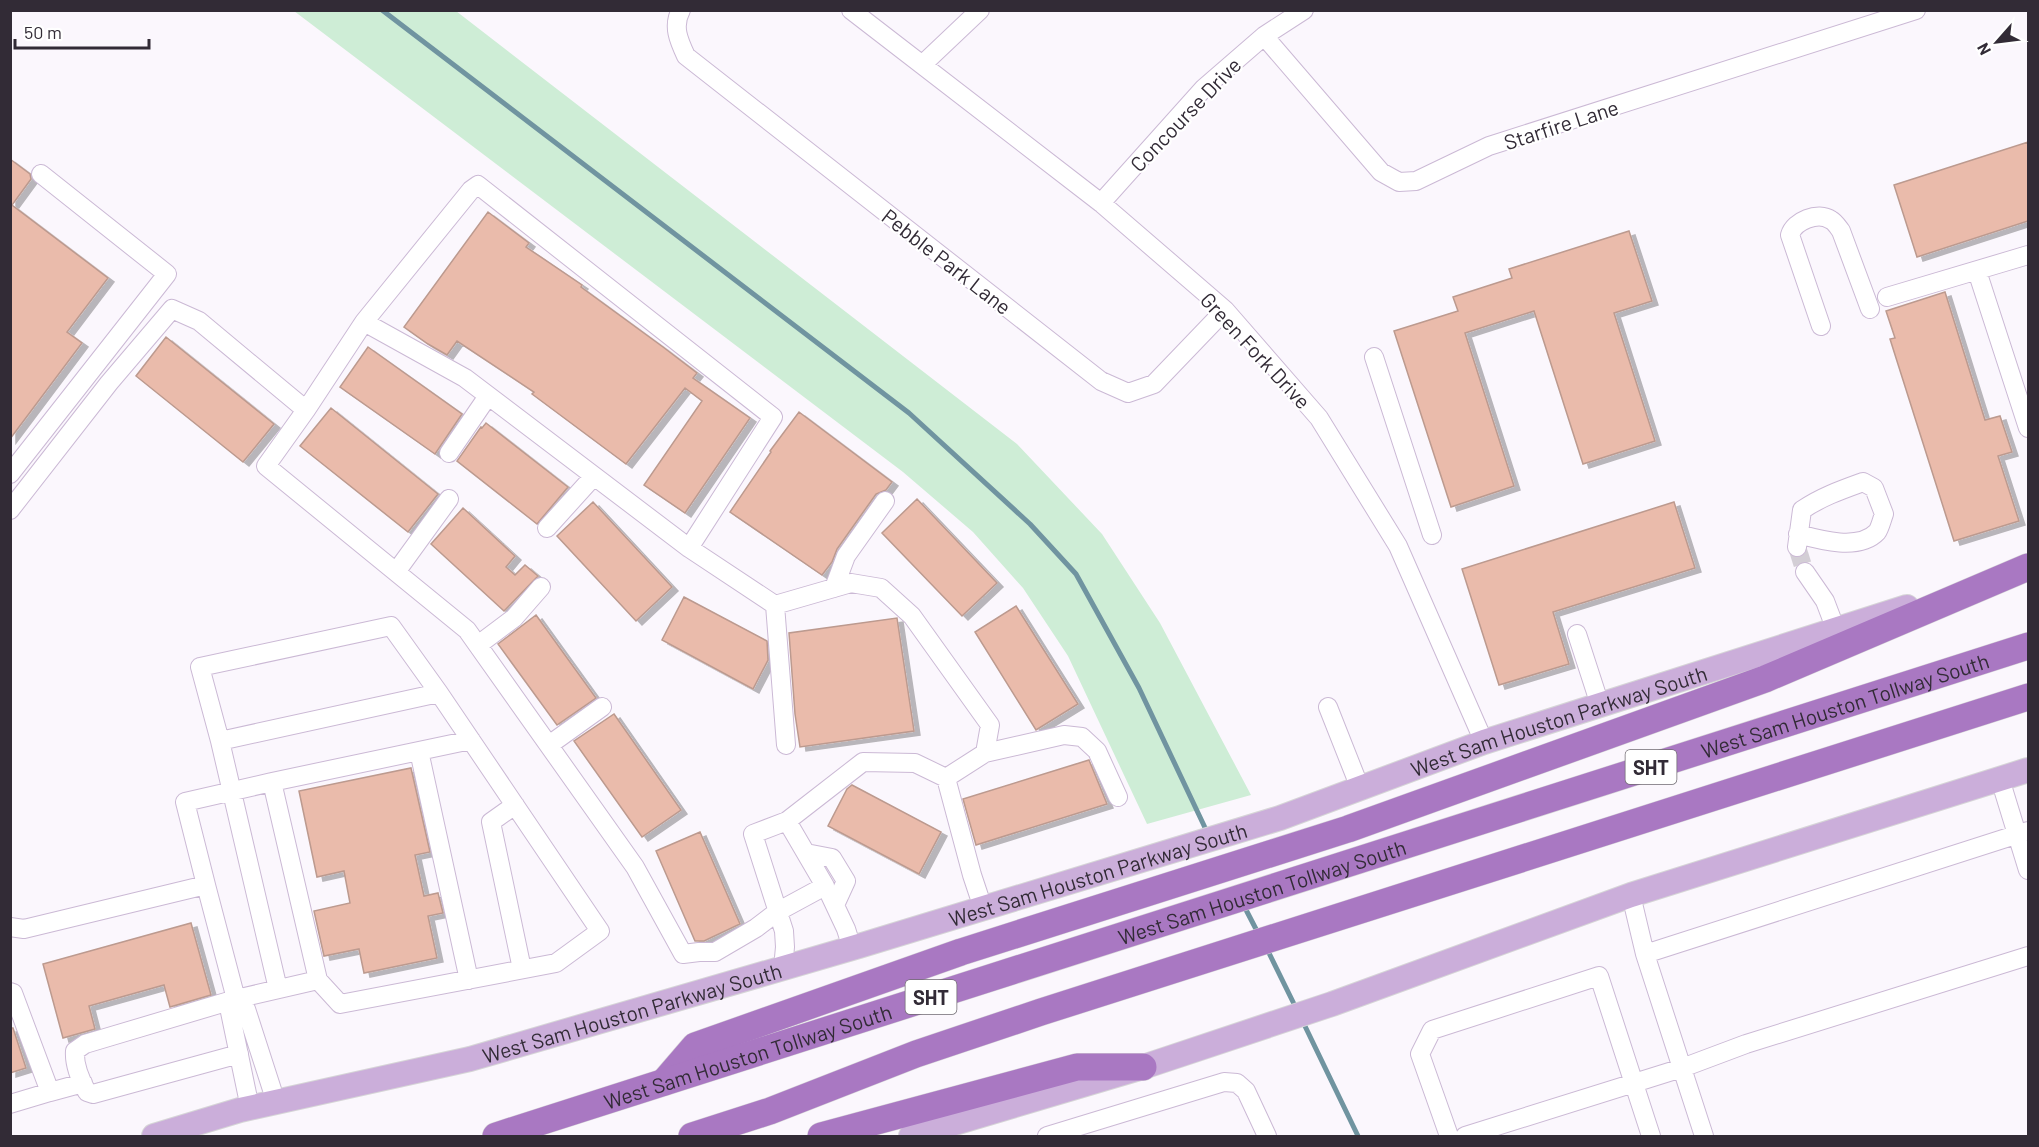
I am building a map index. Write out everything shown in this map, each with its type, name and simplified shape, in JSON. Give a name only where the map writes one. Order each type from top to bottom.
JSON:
[{"type":"highway","points":[[663,1083],[695,1046],[961,952],[1359,825],[1765,679],[2028,567]]},
{"type":"highway","name":"West Sam Houston Tollway South","points":[[496,1137],[2028,646]]},
{"type":"highway","name":"SHT","points":[[692,1137],[770,1111],[927,1051],[1323,921],[2028,697]]},
{"type":"highway","points":[[821,1137],[1077,1067],[1143,1067]]},
{"type":"main road","name":"West Sam Houston Parkway South","points":[[154,1137],[249,1108],[470,1059],[852,948],[1280,818],[1484,742],[2028,567]]},
{"type":"main road","points":[[910,1137],[1143,1067],[1332,1004],[1631,895],[2028,770]]},
{"type":"street","name":"Pebble Park Lane","points":[[681,10],[678,14],[676,36],[686,56],[1101,381],[1128,393],[1154,384],[1225,310]]},
{"type":"street","name":"Green Fork Drive","points":[[851,10],[1101,203],[1225,310],[1319,418],[1398,546],[1484,742]]},
{"type":"street","points":[[923,64],[980,10]]},
{"type":"street","name":"Concourse Drive","points":[[1101,203],[1204,88],[1264,36],[1304,10]]},
{"type":"street","name":"Starfire Lane","points":[[1264,36],[1381,172],[1399,182],[1416,182],[1489,146],[1917,10]]},
{"type":"street","points":[[10,474],[167,274],[41,174]]},
{"type":"street","points":[[689,548],[773,417],[478,185],[471,190],[364,322],[266,466],[467,630],[635,867],[683,954],[715,952],[756,928],[777,912],[825,886]]},
{"type":"street","points":[[1821,326],[1790,235],[1799,222],[1824,216],[1832,220],[1841,231],[1870,309]]},
{"type":"street","points":[[1887,297],[2028,255]]},
{"type":"street","points":[[1977,271],[2028,428]]},
{"type":"street","points":[[10,510],[109,383],[172,309],[199,321],[306,410]]},
{"type":"street","points":[[364,322],[465,378],[689,548],[776,605],[851,583],[881,588],[912,616],[990,726],[985,753]]},
{"type":"street","points":[[1374,357],[1432,536]]},
{"type":"street","points":[[449,453],[488,396]]},
{"type":"street","points":[[547,528],[594,476]]},
{"type":"street","points":[[1863,482],[1874,488],[1884,514],[1877,531],[1863,540],[1833,543],[1798,540],[1802,510],[1817,500],[1863,482]]},
{"type":"street","points":[[396,572],[449,500]]},
{"type":"street","points":[[834,588],[846,556],[885,501]]},
{"type":"street","points":[[1805,572],[1825,600],[1836,630]]},
{"type":"street","points":[[478,645],[514,618],[541,587]]},
{"type":"street","points":[[776,605],[786,745]]},
{"type":"street","points":[[272,782],[318,980],[340,1004],[556,963],[600,931],[391,626],[200,667],[220,741],[278,989]]},
{"type":"street","points":[[1577,634],[1600,705]]},
{"type":"street","points":[[220,741],[439,693]]},
{"type":"street","points":[[549,745],[602,707]]},
{"type":"street","points":[[1328,707],[1360,788]]},
{"type":"street","points":[[946,778],[985,753],[1064,735],[1082,737],[1096,751],[1118,797]]},
{"type":"street","points":[[276,1102],[246,1009],[236,999],[185,802],[471,740]]},
{"type":"street","points":[[419,750],[469,980]]},
{"type":"street","points":[[783,968],[784,931],[753,834],[787,821],[863,762],[915,763],[946,778],[983,908]]},
{"type":"street","points":[[2000,779],[2023,833],[2028,870]]},
{"type":"street","points":[[515,805],[490,822],[522,969]]},
{"type":"street","points":[[787,821],[835,905],[852,948]]},
{"type":"street","points":[[1645,954],[2023,833]]},
{"type":"street","points":[[806,854],[832,858],[846,881],[835,905]]},
{"type":"street","points":[[10,927],[24,929],[206,885]]},
{"type":"street","points":[[1631,895],[1645,954],[1704,1137]]},
{"type":"street","points":[[1465,1137],[1495,1132],[1746,1044],[2028,956]]},
{"type":"street","points":[[1449,1137],[1420,1054],[1432,1030],[1599,976],[1651,1137]]},
{"type":"street","points":[[239,1054],[93,1094],[87,1092],[75,1058],[75,1051],[79,1047],[236,999],[318,980]]},
{"type":"street","points":[[10,992],[13,993],[50,1092]]},
{"type":"street","points":[[236,999],[230,1012],[249,1108]]},
{"type":"street","points":[[1059,1135],[1224,1082],[1237,1083],[1246,1091],[1267,1137]]},
{"type":"street","points":[[10,1104],[83,1083]]},
{"type":"green space","points":[[294,11],[456,11],[1017,444],[1102,534],[1160,623],[1251,795],[1147,824],[1068,656],[1023,588],[973,532],[903,472]]},
{"type":"building","points":[[2028,142],[2028,221],[1917,257],[1894,185]]},
{"type":"building","points":[[10,159],[30,174],[31,179],[12,205],[108,278],[67,332],[82,343],[10,439]]},
{"type":"building","points":[[488,212],[529,243],[526,247],[582,285],[581,287],[697,373],[693,378],[750,418],[685,513],[644,485],[702,401],[685,388],[626,464],[532,394],[534,392],[457,341],[447,355],[404,327]]},
{"type":"building","points":[[1629,231],[1652,301],[1614,313],[1655,441],[1583,464],[1534,311],[1465,333],[1514,486],[1451,507],[1394,331],[1458,311],[1453,297],[1512,278],[1509,269]]},
{"type":"building","points":[[1945,292],[1985,420],[2000,416],[2012,452],[1998,456],[2019,521],[1954,541],[1890,339],[1895,338],[1886,311]]},
{"type":"building","points":[[166,337],[274,424],[243,462],[136,376]]},
{"type":"building","points":[[368,347],[462,414],[435,454],[340,387]]},
{"type":"building","points":[[331,408],[438,494],[408,532],[300,446]]},
{"type":"building","points":[[799,412],[892,482],[886,490],[876,494],[837,549],[832,562],[822,575],[730,512]]},
{"type":"building","points":[[486,423],[568,487],[537,524],[457,461]]},
{"type":"building","points":[[917,499],[997,583],[962,616],[882,533]]},
{"type":"building","points":[[593,502],[672,587],[636,621],[557,536]]},
{"type":"building","points":[[1674,502],[1695,568],[1553,612],[1569,664],[1499,685],[1462,569]]},
{"type":"building","points":[[463,508],[515,556],[506,567],[515,575],[525,565],[538,576],[504,611],[431,544]]},
{"type":"building","points":[[684,597],[767,641],[768,660],[753,689],[662,640]]},
{"type":"building","points":[[1016,606],[1078,704],[1036,730],[975,632]]},
{"type":"building","points":[[536,615],[596,698],[557,725],[498,644]]},
{"type":"building","points":[[897,618],[914,731],[800,747],[795,714],[789,633]]},
{"type":"building","points":[[614,714],[681,810],[642,837],[574,741]]},
{"type":"building","points":[[1089,760],[1107,804],[976,845],[963,799]]},
{"type":"building","points":[[411,768],[430,852],[415,855],[424,896],[438,893],[443,913],[428,916],[437,958],[364,973],[359,949],[324,956],[314,911],[350,903],[344,871],[317,877],[299,791]]},
{"type":"building","points":[[852,785],[941,832],[919,874],[828,826],[847,789]]},
{"type":"building","points":[[700,832],[740,924],[704,941],[695,941],[656,851]]},
{"type":"building","points":[[191,923],[211,995],[170,1007],[164,985],[89,1006],[95,1029],[63,1038],[43,964]]},
{"type":"building","points":[[10,1028],[13,1028],[26,1068],[10,1073]]},
{"type":"waterway","points":[[382,10],[909,413],[1030,524],[1076,574],[1139,688],[1208,834]]},
{"type":"waterway","points":[[1243,904],[1258,933]]},
{"type":"waterway","points":[[1267,949],[1296,1008]]},
{"type":"waterway","points":[[1303,1022],[1358,1136]]},
{"type":"tunnel","points":[[1797,547],[1805,572]]}]
